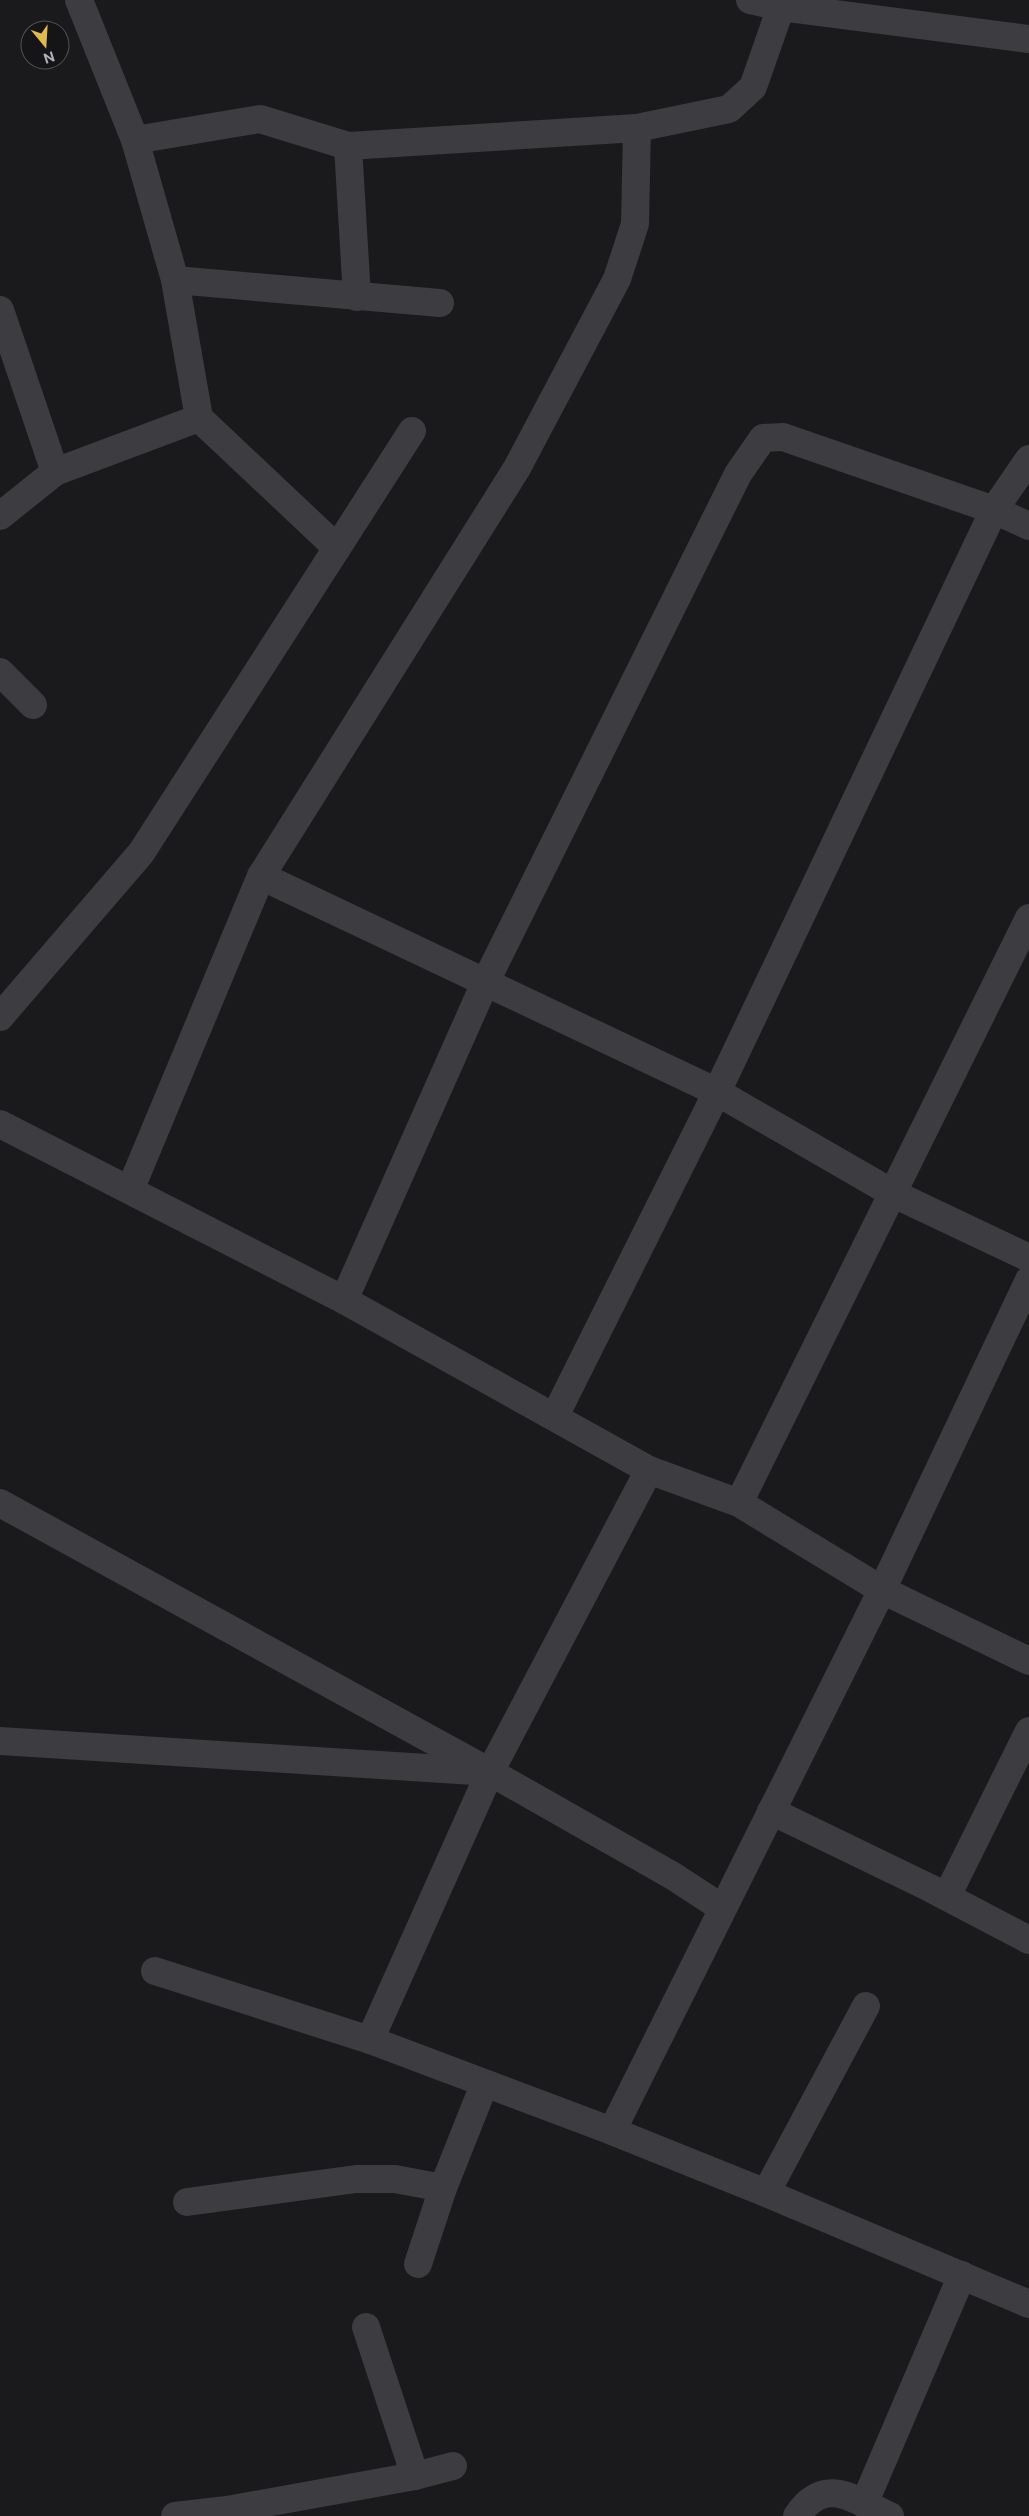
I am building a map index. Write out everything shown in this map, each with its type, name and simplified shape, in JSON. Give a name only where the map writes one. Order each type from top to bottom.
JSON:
[{"type":"street","points":[[79,0],[135,140],[175,280],[199,418],[337,548]]},
{"type":"street","points":[[750,0],[781,7],[1029,38]]},
{"type":"street","points":[[135,140],[260,119],[348,146],[637,128],[729,109],[754,87],[781,7]]},
{"type":"street","points":[[130,1190],[261,876],[517,468],[617,279],[635,224],[637,128]]},
{"type":"street","points":[[348,146],[357,297]]},
{"type":"street","points":[[175,280],[440,303]]},
{"type":"street","points":[[0,310],[54,472]]},
{"type":"street","points":[[0,516],[54,472],[199,418]]},
{"type":"street","points":[[0,1018],[141,853],[412,431]]},
{"type":"street","points":[[344,1300],[485,983],[738,474],[764,438],[782,437],[994,510],[1029,526]]},
{"type":"street","points":[[555,1416],[716,1092],[994,510],[1029,459]]},
{"type":"street","points":[[0,672],[33,705]]},
{"type":"street","points":[[261,876],[716,1092],[894,1194],[1029,1258]]},
{"type":"street","points":[[739,1503],[894,1194],[1029,918]]},
{"type":"street","points":[[0,1124],[344,1300],[649,1470],[739,1503],[882,1590],[1029,1661]]},
{"type":"street","points":[[612,2131],[882,1590],[1029,1280]]},
{"type":"street","points":[[370,2040],[490,1772],[649,1470]]},
{"type":"street","points":[[0,1503],[490,1772],[673,1876],[722,1908]]},
{"type":"street","points":[[947,1896],[1029,1731]]},
{"type":"street","points":[[0,1741],[490,1772]]},
{"type":"street","points":[[771,1810],[947,1896],[1029,1940]]},
{"type":"street","points":[[155,1971],[370,2040],[484,2085],[612,2131],[766,2193],[1029,2304]]},
{"type":"street","points":[[766,2193],[866,2006]]},
{"type":"street","points":[[418,2264],[443,2188],[484,2085]]},
{"type":"street","points":[[187,2202],[356,2179],[395,2179],[443,2188]]},
{"type":"street","points":[[864,2504],[962,2275]]},
{"type":"street","points":[[366,2326],[415,2476]]},
{"type":"street","points":[[175,2516],[227,2510],[415,2476],[453,2466]]},
{"type":"street","points":[[797,2516],[808,2500],[822,2493],[836,2492],[890,2516]]}]
